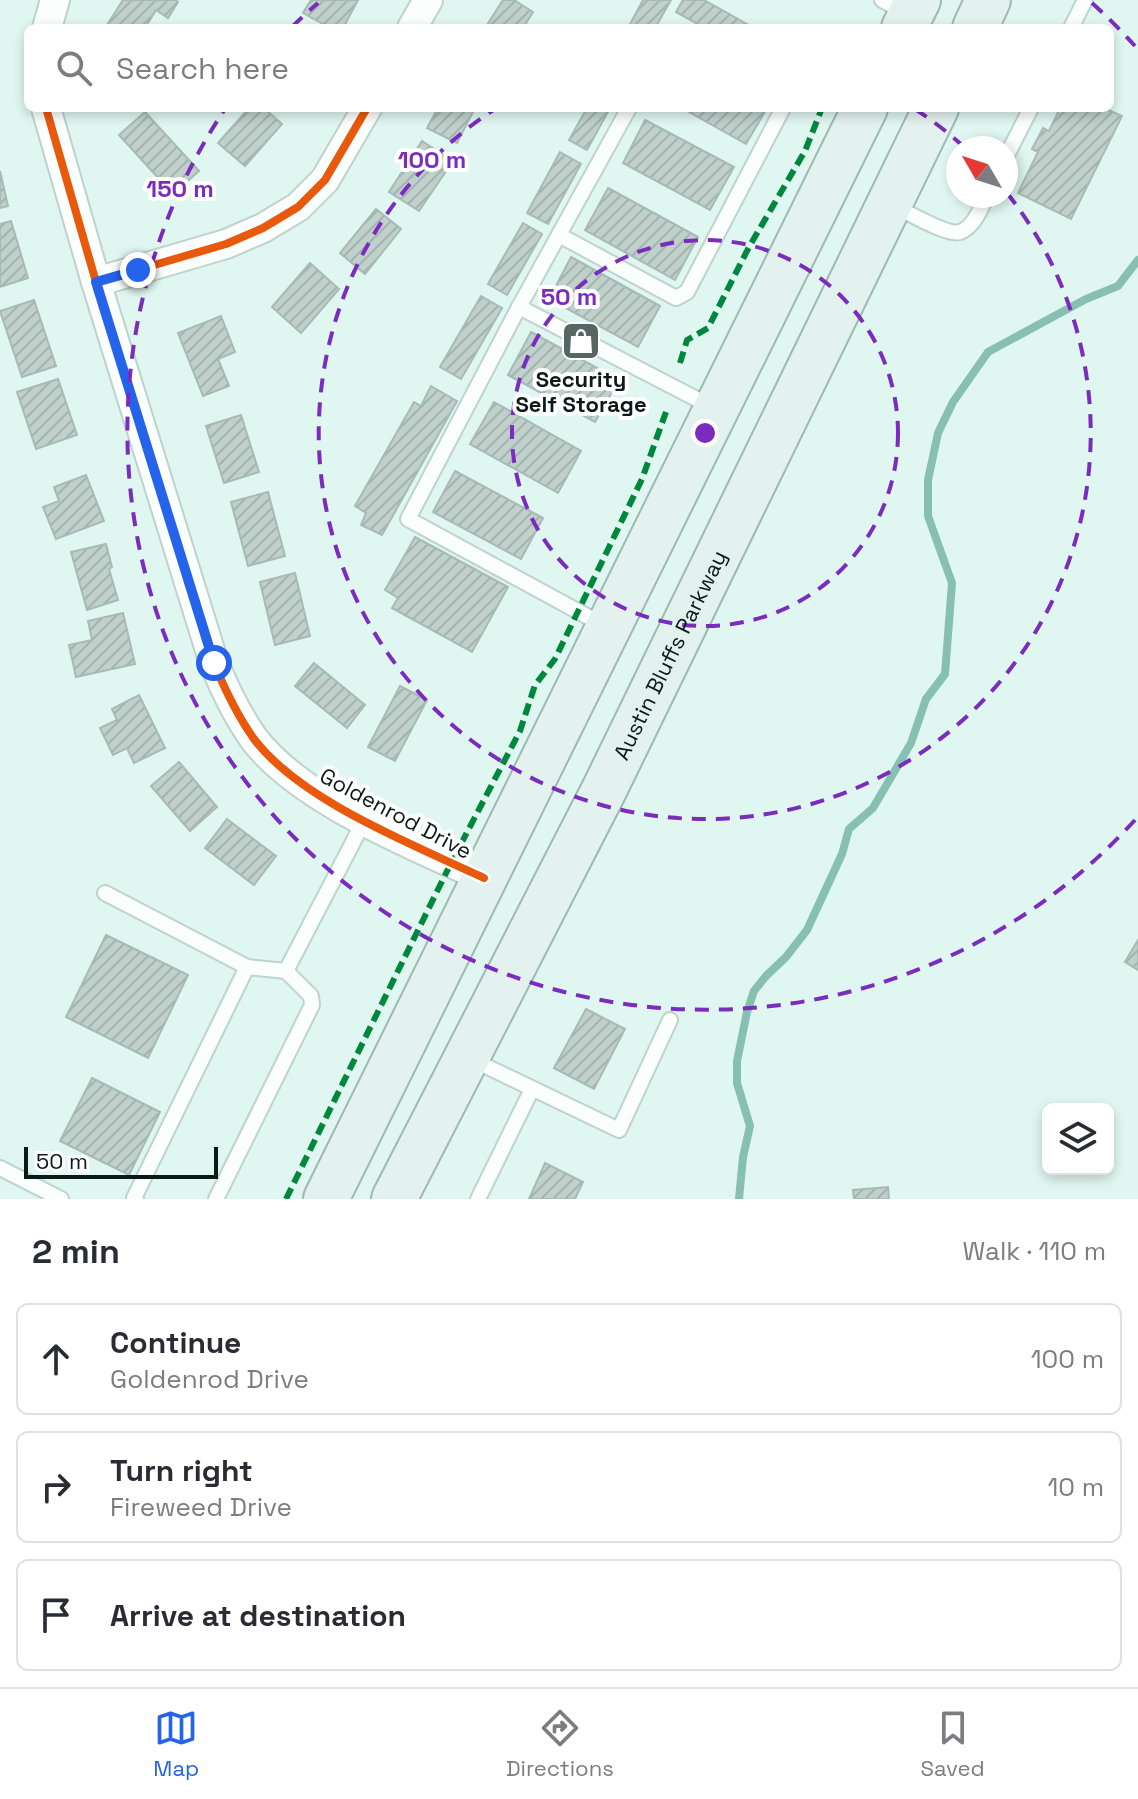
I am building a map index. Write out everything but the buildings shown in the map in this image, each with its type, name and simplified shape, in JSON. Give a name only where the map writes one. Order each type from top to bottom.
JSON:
[{"type":"main road","points":[[977,24],[988,0]]},
{"type":"main road","points":[[326,1199],[863,112]]},
{"type":"main road","name":"Austin Bluffs Parkway","points":[[394,1199],[611,776],[934,112]]},
{"type":"street","points":[[48,24],[55,0]]},
{"type":"street","points":[[414,24],[428,0]]},
{"type":"street","name":"Goldenrod Drive","points":[[47,112],[96,282],[214,663],[232,704],[255,740],[281,768],[313,791],[364,821],[484,878]]},
{"type":"street","points":[[96,282],[226,244],[263,228],[298,207],[325,180],[365,112]]},
{"type":"lane","points":[[1073,24],[1085,0]]},
{"type":"lane","points":[[609,628],[408,519],[519,307],[627,112]]},
{"type":"lane","points":[[559,235],[676,298],[687,292],[781,112]]},
{"type":"lane","points":[[1017,136],[1029,112]]},
{"type":"lane","points":[[890,204],[955,233],[969,226],[981,208]]},
{"type":"lane","points":[[519,307],[717,409]]},
{"type":"lane","points":[[286,971],[364,821]]},
{"type":"lane","points":[[105,893],[247,967],[286,971],[311,996],[312,1005],[216,1199]]},
{"type":"lane","points":[[135,1199],[247,967]]},
{"type":"lane","points":[[467,1058],[619,1130],[670,1020]]},
{"type":"lane","points":[[478,1199],[532,1089]]},
{"type":"lane","points":[[0,1168],[61,1199]]},
{"type":"waterway","points":[[739,1199],[750,1126],[737,1083],[737,1061],[754,991],[807,930],[842,854],[849,829],[873,808],[911,743],[926,699],[945,674],[952,583],[928,516],[928,480],[938,433],[953,402],[988,352],[1086,299],[1118,286],[1138,260]]},
{"type":"marked path","points":[[680,363],[687,340],[708,328],[749,247],[805,151],[820,112]]},
{"type":"marked path","points":[[286,1199],[451,863],[520,731],[535,685],[555,659],[642,479],[666,412]]},
{"type":"cycle path","points":[[47,112],[96,282],[214,663],[237,712],[254,739],[275,761],[329,802],[484,878]]},
{"type":"cycle path","points":[[96,282],[226,244],[263,228],[298,207],[325,180],[365,112]]},
{"type":"place","name":"Security Self Storage","points":[[581,341]]},
{"type":"route","points":[[138,270],[96,282],[214,663]]}]
